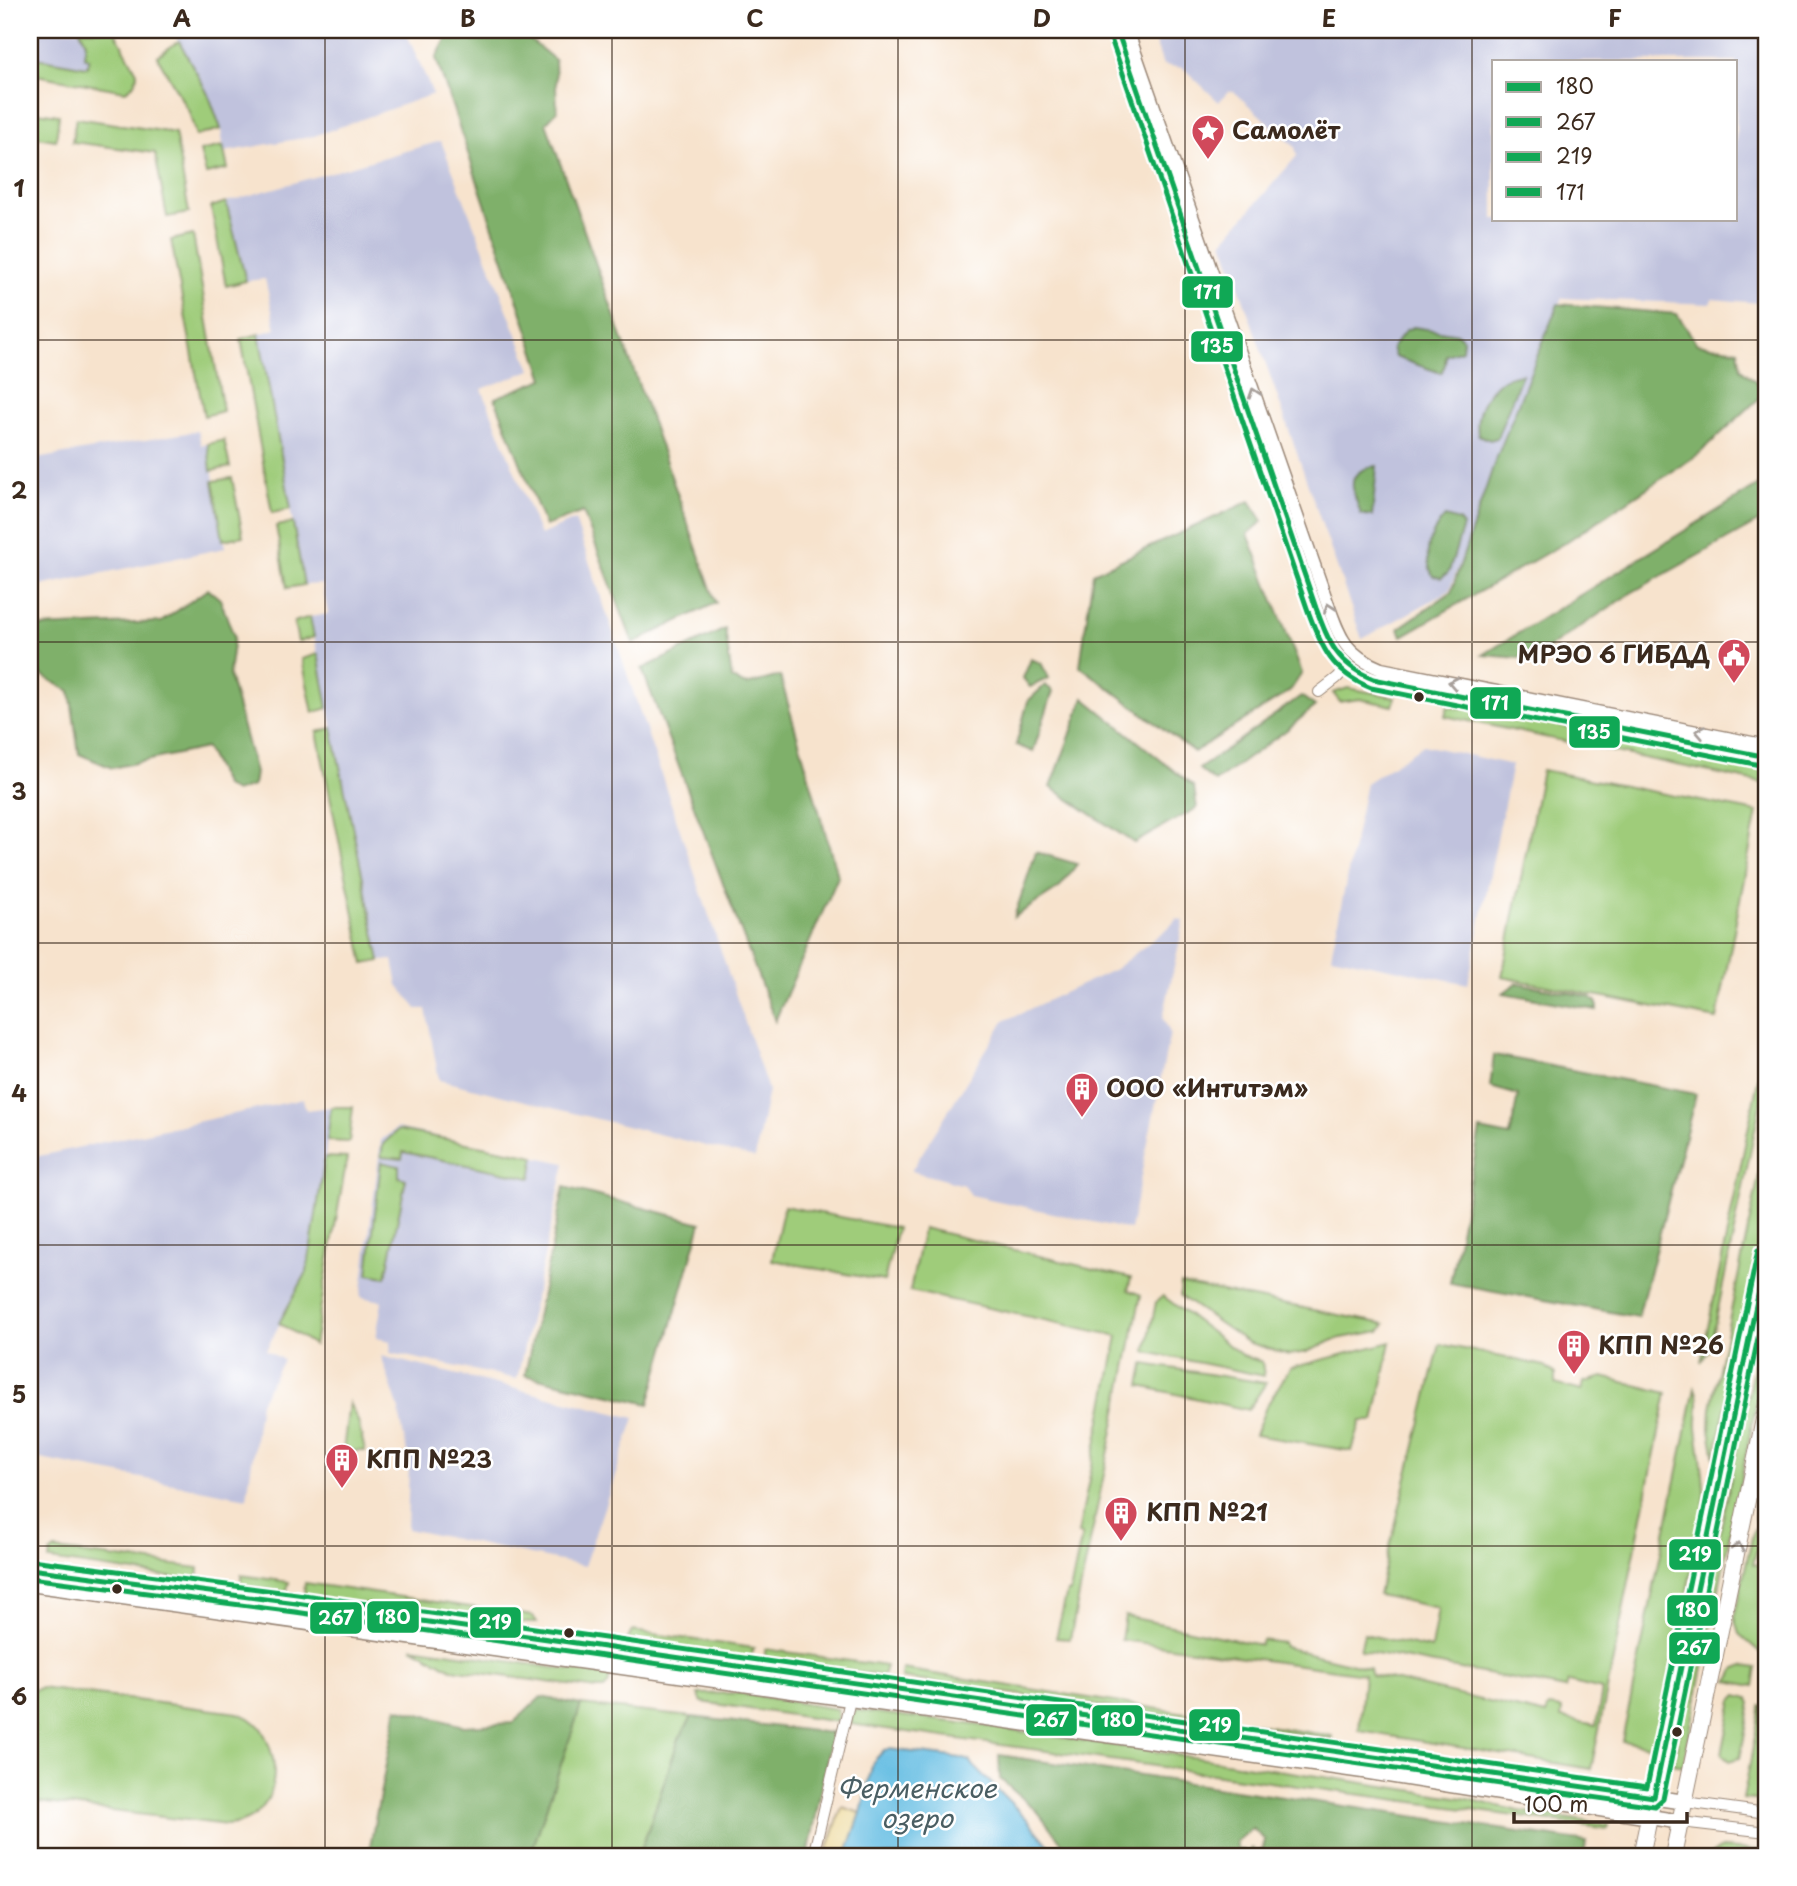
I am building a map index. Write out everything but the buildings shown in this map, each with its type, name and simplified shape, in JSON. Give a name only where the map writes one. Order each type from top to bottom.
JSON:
[{"type":"main road","points":[[1641,1856],[1767,1252]]},
{"type":"main road","points":[[1673,1856],[1767,1405]]},
{"type":"main road","points":[[30,1569],[296,1603],[1685,1802]]},
{"type":"main road","points":[[30,1584],[1363,1771],[1681,1822]]},
{"type":"street","points":[[1116,30],[1150,112],[1339,635],[1355,656],[1381,669],[1767,746]]},
{"type":"street","points":[[1127,30],[1150,112],[1316,608],[1336,655],[1347,667],[1373,679],[1767,758]]},
{"type":"street","points":[[1318,692],[1338,678],[1347,667]]},
{"type":"street","points":[[813,1856],[850,1700]]},
{"type":"street","points":[[1685,1802],[1767,1813]]},
{"type":"street","points":[[1681,1822],[1767,1832]]},
{"type":"shaded area","points":[[30,30],[83,30],[106,76],[30,63]]},
{"type":"shaded area","points":[[172,30],[405,30],[433,94],[314,136],[224,152],[221,129],[209,96]]},
{"type":"shaded area","points":[[1151,30],[1767,30],[1767,242],[1760,303],[1712,299],[1711,304],[1562,298],[1449,591],[1362,639],[1223,241],[1297,156],[1295,147],[1234,92],[1228,91],[1219,102],[1183,68],[1163,65]]},
{"type":"shaded area","points":[[441,141],[531,370],[482,389],[540,535],[575,520],[768,1090],[755,1158],[439,1080],[426,1009],[417,1009],[398,985],[393,960],[380,961],[310,617],[328,614],[322,584],[304,585],[259,334],[276,329],[265,279],[246,281],[226,202]]},
{"type":"shaded area","points":[[198,431],[201,445],[208,444],[225,548],[30,588],[30,460]]},
{"type":"shaded area","points":[[1423,745],[1512,765],[1468,984],[1331,956],[1366,783]]},
{"type":"shaded area","points":[[1177,919],[1184,921],[1163,1018],[1170,1033],[1130,1230],[971,1195],[964,1185],[911,1171],[1004,1021],[1115,969]]},
{"type":"shaded area","points":[[303,1099],[306,1110],[331,1107],[325,1157],[307,1272],[266,1350],[283,1360],[260,1402],[247,1498],[30,1457],[30,1158]]},
{"type":"shaded area","points":[[397,1128],[565,1163],[517,1379],[390,1353],[391,1341],[376,1338],[382,1301],[361,1297],[381,1140]]},
{"type":"shaded area","points":[[381,1356],[635,1418],[584,1566],[407,1529],[409,1463],[398,1406]]},
{"type":"green space","points":[[80,30],[114,30],[137,72],[136,81],[131,88],[125,91],[30,74],[30,57],[87,67],[89,58],[84,56],[86,43]]},
{"type":"green space","points":[[451,30],[518,30],[555,60],[557,111],[546,123],[716,603],[633,643],[583,512],[545,526],[495,398],[544,379],[436,58]]},
{"type":"green space","points":[[179,41],[209,96],[221,129],[196,136],[189,112],[157,56]]},
{"type":"green space","points":[[30,111],[59,115],[56,140],[30,136]]},
{"type":"green space","points":[[76,118],[175,133],[189,213],[167,217],[155,153],[72,142]]},
{"type":"green space","points":[[223,146],[228,169],[206,174],[200,151]]},
{"type":"green space","points":[[226,202],[246,281],[226,286],[211,207]]},
{"type":"green space","points":[[193,235],[223,411],[204,416],[171,240]]},
{"type":"green space","points":[[1558,304],[1677,314],[1697,344],[1738,350],[1741,369],[1767,391],[1700,453],[1566,542],[1402,636],[1399,628],[1451,592],[1493,467]]},
{"type":"green space","points":[[1413,327],[1458,334],[1463,339],[1462,350],[1446,355],[1441,373],[1395,357],[1392,348],[1406,330]]},
{"type":"green space","points":[[259,334],[291,509],[272,513],[241,339]]},
{"type":"green space","points":[[1522,374],[1497,438],[1490,440],[1478,435],[1479,414],[1488,395],[1502,380]]},
{"type":"green space","points":[[224,440],[230,467],[211,471],[208,444]]},
{"type":"green space","points":[[1377,466],[1372,516],[1361,514],[1353,490],[1354,477],[1359,472]]},
{"type":"green space","points":[[232,478],[243,536],[223,540],[213,481]]},
{"type":"green space","points":[[1767,480],[1767,517],[1631,593],[1532,659],[1483,655]]},
{"type":"green space","points":[[1250,501],[1263,521],[1248,534],[1302,673],[1290,691],[1194,752],[1080,666],[1093,573]]},
{"type":"green space","points":[[1445,517],[1459,521],[1463,526],[1449,572],[1441,578],[1433,576],[1428,553],[1431,538]]},
{"type":"green space","points":[[293,523],[304,585],[287,588],[276,526]]},
{"type":"green space","points":[[208,589],[220,599],[234,636],[229,675],[255,772],[253,786],[235,792],[225,786],[206,748],[112,768],[79,754],[70,691],[37,670],[31,657],[30,632],[37,627],[161,622]]},
{"type":"green space","points":[[310,617],[314,637],[298,642],[294,622]]},
{"type":"green space","points":[[725,629],[732,679],[746,685],[780,676],[838,877],[775,1021],[642,669]]},
{"type":"green space","points":[[318,654],[328,708],[313,713],[302,659]]},
{"type":"green space","points":[[1031,659],[1041,663],[1049,678],[1030,687],[1023,678]]},
{"type":"green space","points":[[1045,685],[1053,691],[1033,752],[1016,745],[1028,701]]},
{"type":"green space","points":[[1348,688],[1395,697],[1393,706],[1360,699],[1340,702],[1333,693]]},
{"type":"green space","points":[[1301,696],[1315,706],[1215,782],[1199,769]]},
{"type":"green space","points":[[1084,698],[1194,787],[1197,808],[1134,843],[1051,787]]},
{"type":"green space","points":[[1447,707],[1480,709],[1767,768],[1767,784],[1445,716]]},
{"type":"green space","points":[[332,728],[380,961],[364,964],[317,732]]},
{"type":"green space","points":[[1542,770],[1757,812],[1717,1019],[1502,977]]},
{"type":"green space","points":[[1036,852],[1077,864],[1059,888],[1014,917]]},
{"type":"green space","points":[[1517,983],[1591,997],[1597,1003],[1597,1010],[1503,993]]},
{"type":"green space","points":[[1767,1036],[1767,1071],[1710,1348],[1701,1362]]},
{"type":"green space","points":[[1494,1055],[1696,1094],[1638,1317],[1450,1283],[1480,1130],[1510,1136],[1518,1095],[1490,1087]]},
{"type":"green space","points":[[331,1107],[353,1107],[349,1142],[327,1141]]},
{"type":"green space","points":[[398,1130],[535,1156],[531,1178],[403,1152],[402,1159],[381,1157],[383,1144]]},
{"type":"green space","points":[[1767,1137],[1767,1202],[1715,1458],[1710,1429],[1711,1408]]},
{"type":"green space","points":[[325,1157],[347,1158],[314,1345],[279,1323],[307,1272]]},
{"type":"green space","points":[[381,1162],[399,1166],[399,1177],[406,1179],[386,1277],[368,1274]]},
{"type":"green space","points":[[564,1187],[701,1223],[649,1404],[525,1375]]},
{"type":"green space","points":[[784,1206],[897,1228],[884,1281],[772,1260]]},
{"type":"green space","points":[[923,1228],[1131,1278],[1128,1290],[1141,1295],[1070,1639],[1056,1638],[1067,1592],[1070,1592],[1082,1535],[1078,1534],[1118,1336],[910,1291]]},
{"type":"green space","points":[[1181,1284],[1385,1324],[1380,1331],[1336,1339],[1307,1352],[1289,1355],[1247,1342],[1180,1296]]},
{"type":"green space","points":[[1163,1296],[1243,1356],[1262,1362],[1264,1376],[1146,1352],[1156,1302]]},
{"type":"green space","points":[[1767,1300],[1767,1350],[1683,1766],[1673,1764]]},
{"type":"green space","points":[[1391,1342],[1374,1421],[1361,1421],[1352,1451],[1255,1435],[1266,1407],[1290,1368]]},
{"type":"green space","points":[[1440,1344],[1545,1366],[1555,1374],[1555,1384],[1582,1391],[1584,1382],[1603,1377],[1667,1393],[1591,1769],[1359,1731],[1364,1674],[1121,1640],[1125,1616],[1260,1645],[1262,1640],[1283,1643],[1284,1647],[1370,1668],[1371,1675],[1546,1715],[1549,1707],[1562,1709],[1561,1718],[1596,1725],[1602,1690],[1568,1682],[1566,1689],[1360,1650],[1364,1634],[1431,1649],[1438,1608],[1378,1595]]},
{"type":"green space","points":[[1144,1364],[1266,1383],[1248,1410],[1140,1386]]},
{"type":"green space","points":[[1695,1388],[1698,1398],[1697,1427],[1704,1510],[1655,1747],[1622,1741]]},
{"type":"green space","points":[[349,1403],[358,1421],[365,1451],[343,1451]]},
{"type":"green space","points":[[1767,1460],[1767,1521],[1755,1519]]},
{"type":"green space","points":[[1754,1529],[1760,1536],[1753,1564],[1767,1567],[1767,1623],[1761,1653],[1739,1634],[1734,1618]]},
{"type":"green space","points":[[55,1550],[199,1568],[198,1581],[49,1560],[50,1554]]},
{"type":"green space","points":[[241,1575],[289,1582],[286,1593],[241,1586]]},
{"type":"green space","points":[[305,1583],[533,1616],[537,1623],[492,1623],[304,1595]]},
{"type":"green space","points":[[632,1631],[754,1648],[750,1659],[627,1641]]},
{"type":"green space","points":[[412,1647],[610,1676],[604,1689],[597,1689],[452,1669]]},
{"type":"green space","points":[[765,1649],[886,1666],[883,1676],[765,1660]]},
{"type":"green space","points":[[1744,1666],[1757,1668],[1754,1686],[1728,1681],[1736,1669]]},
{"type":"green space","points":[[902,1669],[1332,1736],[1332,1739],[901,1678]]},
{"type":"green space","points":[[40,1688],[245,1716],[259,1726],[270,1748],[274,1774],[268,1798],[252,1817],[227,1825],[30,1801],[30,1691]]},
{"type":"green space","points":[[738,1693],[837,1709],[838,1722],[702,1702],[698,1694]]},
{"type":"green space","points":[[1738,1695],[1748,1698],[1751,1703],[1740,1758],[1730,1761],[1722,1754],[1733,1700]]},
{"type":"green space","points":[[541,1697],[581,1705],[530,1856],[368,1856],[397,1708],[463,1726],[513,1723]]},
{"type":"green space","points":[[581,1705],[692,1717],[679,1739],[639,1856],[530,1856]]},
{"type":"green space","points":[[1761,1706],[1761,1723],[1767,1737],[1767,1756],[1764,1760],[1767,1763],[1767,1801],[1743,1799]]},
{"type":"green space","points":[[854,1710],[986,1726],[1463,1798],[1519,1811],[1609,1825],[1608,1829],[850,1724]]},
{"type":"green space","points":[[692,1717],[832,1733],[808,1856],[639,1856],[679,1739]]},
{"type":"green space","points":[[999,1755],[1587,1842],[1585,1856],[1244,1856],[1252,1848],[1256,1852],[1263,1849],[1265,1840],[1252,1828],[1236,1842],[1237,1850],[1244,1850],[1242,1856],[1072,1856],[1038,1812],[1000,1779]]},
{"type":"green space","points":[[1721,1848],[1767,1851],[1767,1856],[1710,1856]]},
{"type":"sand","points":[[842,1807],[861,1813],[846,1856],[825,1856]]},
{"type":"water","name":"Ферменское озеро","points":[[884,1750],[969,1761],[1026,1818],[1058,1856],[846,1856],[861,1813],[873,1762]]},
{"type":"transit line","name":"171","points":[[1117,30],[1316,608],[1330,642],[1343,659],[1373,679],[1767,757]]},
{"type":"transit line","name":"135","points":[[1109,33],[1308,611],[1318,637],[1338,667],[1371,688],[1765,766]]},
{"type":"transit line","name":"219","points":[[31,1560],[297,1594],[1647,1787],[1758,1250]]},
{"type":"transit line","name":"180","points":[[30,1569],[296,1603],[1654,1797],[1767,1252]]},
{"type":"transit line","name":"267","points":[[30,1578],[295,1612],[1655,1806],[1663,1799],[1767,1294]]},
{"type":"place","name":"Самолёт","points":[[1208,161]]},
{"type":"place","name":"МРЭО 6 ГИБДД","points":[[1734,685]]},
{"type":"place","name":"ООО «Интитэм»","points":[[1082,1119]]},
{"type":"place","name":"КПП №26","points":[[1574,1376]]},
{"type":"place","name":"КПП №23","points":[[342,1490]]},
{"type":"place","name":"КПП №21","points":[[1121,1543]]}]
